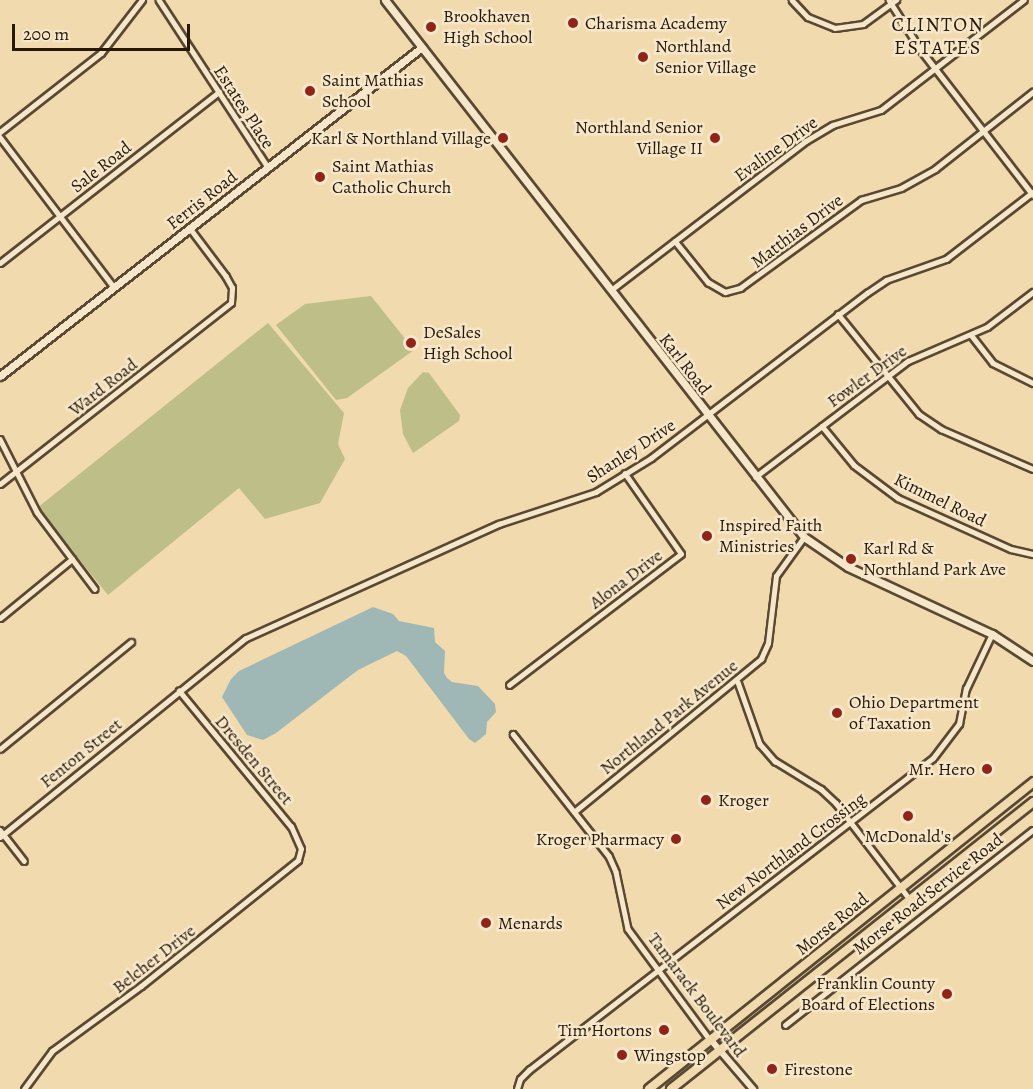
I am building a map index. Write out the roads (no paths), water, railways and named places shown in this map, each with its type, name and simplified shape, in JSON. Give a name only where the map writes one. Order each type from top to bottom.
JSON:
[{"type":"main road","name":"Karl Road","points":[[386,0],[754,477],[804,537],[872,580],[992,634],[1033,661]]},
{"type":"main road","name":"Ferris Road","points":[[0,376],[422,47]]},
{"type":"main road","name":"Morse Road","points":[[649,1089],[1033,782]]},
{"type":"main road","name":"Morse Road","points":[[671,1089],[909,898],[1033,802]]},
{"type":"street","points":[[0,132],[92,61],[142,0]]},
{"type":"street","name":"Estates Place","points":[[159,0],[268,167]]},
{"type":"street","points":[[792,0],[808,17],[835,28],[863,24],[892,1],[935,68],[1033,194]]},
{"type":"street","name":"Evaline Drive","points":[[610,291],[806,141],[833,125],[881,110],[1024,0]]},
{"type":"street","name":"Sale Road","points":[[0,263],[219,92]]},
{"type":"street","name":"Matthias Drive","points":[[675,241],[708,282],[724,292],[741,288],[843,212],[879,193],[914,182],[1033,92]]},
{"type":"street","points":[[0,137],[114,287]]},
{"type":"street","name":"Shanley Drive","points":[[179,691],[261,630],[500,524],[596,492],[625,474],[706,415],[886,280],[946,259],[1033,194]]},
{"type":"street","name":"Ward Road","points":[[0,483],[231,303],[232,288],[190,229]]},
{"type":"street","name":"Fowler Drive","points":[[754,477],[886,377],[928,351],[972,336],[1033,292]]},
{"type":"street","points":[[838,314],[912,408],[935,425],[1033,469]]},
{"type":"street","points":[[972,336],[993,363],[1033,383]]},
{"type":"street","name":"Kimmel Road","points":[[822,426],[854,465],[891,494],[1011,549],[1033,554]]},
{"type":"street","points":[[0,439],[37,512],[95,589]]},
{"type":"street","name":"Alona Drive","points":[[509,685],[681,554],[625,474]]},
{"type":"street","name":"Northland Park Avenue","points":[[574,812],[738,682],[761,659],[768,643],[776,576],[804,537]]},
{"type":"street","points":[[0,618],[72,560]]},
{"type":"street","name":"New Northland Crossing","points":[[517,1089],[520,1079],[554,1051],[658,974],[719,923],[851,824],[933,758],[952,737],[966,689],[992,634]]},
{"type":"street","points":[[0,749],[131,642]]},
{"type":"street","points":[[738,682],[760,744],[775,761],[821,789],[909,898]]},
{"type":"street","name":"Fenton Street","points":[[1,834],[179,691]]},
{"type":"street","name":"Dresden Street","points":[[179,691],[291,826],[301,849]]},
{"type":"street","name":"Tamarack Boulevard","points":[[513,734],[609,856],[616,872],[628,929],[658,974],[718,1050],[753,1089]]},
{"type":"street","name":"Morse Road Service Road","points":[[785,1025],[1033,830]]},
{"type":"street","points":[[1,834],[24,861]]},
{"type":"street","name":"Belcher Drive","points":[[24,1089],[52,1051],[77,1036],[291,868],[301,849]]},
{"type":"water","points":[[373,607],[393,614],[399,621],[434,628],[435,642],[445,651],[444,673],[447,678],[452,682],[478,686],[495,704],[496,712],[487,722],[486,734],[475,743],[469,739],[406,656],[397,651],[358,670],[276,733],[263,740],[247,735],[222,697],[231,679],[239,671]]},
{"type":"place","name":"Charisma Academy","points":[[573,23]]},
{"type":"place","name":"Brookhaven High School","points":[[431,27]]},
{"type":"place","name":"Northland Senior Village","points":[[643,57]]},
{"type":"place","name":"Saint Mathias School","points":[[310,91]]},
{"type":"place","name":"Karl & Northland Village","points":[[503,138]]},
{"type":"place","name":"Northland Senior Village II","points":[[715,138]]},
{"type":"place","name":"Saint Mathias Catholic Church","points":[[320,177]]},
{"type":"place","name":"DeSales High School","points":[[411,343]]},
{"type":"place","name":"Inspired Faith Ministries","points":[[707,536]]},
{"type":"place","name":"Karl Rd & Northland Park Ave","points":[[851,559]]},
{"type":"place","name":"Ohio Department of Taxation","points":[[837,713]]},
{"type":"place","name":"Mr. Hero","points":[[987,769]]},
{"type":"place","name":"Kroger","points":[[706,800]]},
{"type":"place","name":"McDonald's","points":[[908,816]]},
{"type":"place","name":"Kroger Pharmacy","points":[[676,839]]},
{"type":"place","name":"Menards","points":[[486,923]]},
{"type":"place","name":"Franklin County Board of Elections","points":[[947,994]]},
{"type":"place","name":"Tim Hortons","points":[[664,1030]]},
{"type":"place","name":"Wingstop","points":[[622,1055]]},
{"type":"place","name":"Firestone","points":[[772,1069]]},
{"type":"district","name":"CLINTON ESTATES","points":[[938,36]]}]
